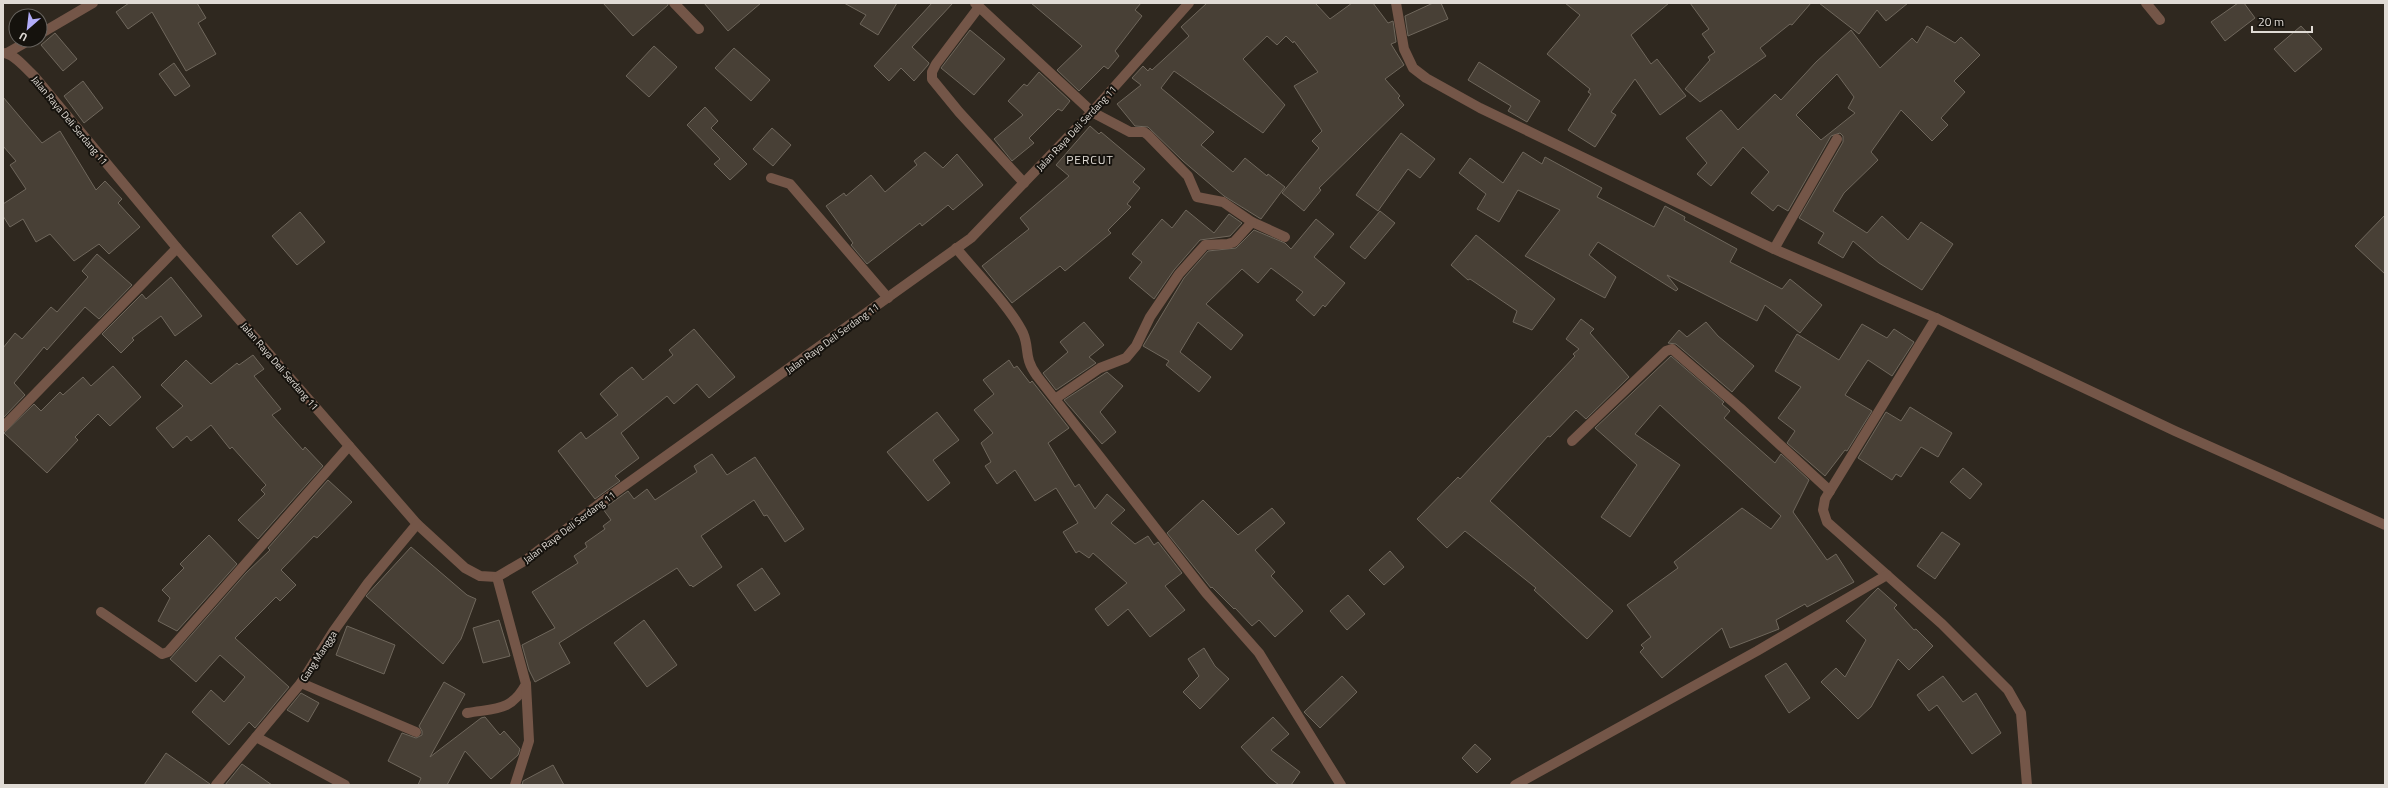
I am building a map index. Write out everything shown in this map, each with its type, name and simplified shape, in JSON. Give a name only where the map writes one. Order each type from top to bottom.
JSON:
[{"type":"street","points":[[48,29],[93,3]]},
{"type":"street","points":[[674,3],[699,29]]},
{"type":"street","name":"Jalan Raya Deli Serdang 11","points":[[5,53],[34,76],[177,248],[417,524],[465,568],[480,576],[497,577],[509,572],[526,560],[620,488],[971,238],[1092,112],[1189,3]]},
{"type":"street","points":[[1396,3],[1404,49],[1414,68],[1426,78],[1480,108],[1774,249],[1936,318],[2175,431],[2385,525]]},
{"type":"street","points":[[2146,3],[2160,20]]},
{"type":"street","points":[[1024,183],[959,112],[932,79],[932,72],[936,64],[977,5],[1092,112],[1130,132],[1144,132],[1188,176],[1197,197],[1223,202],[1252,222],[1285,237]]},
{"type":"street","points":[[5,53],[15,48]]},
{"type":"street","points":[[1774,249],[1837,139]]},
{"type":"street","points":[[771,178],[790,184],[888,298]]},
{"type":"street","points":[[1055,399],[1100,368],[1126,358],[1136,346],[1150,317],[1179,274],[1205,245],[1228,244],[1234,242],[1252,222]]},
{"type":"street","points":[[3,427],[177,248]]},
{"type":"street","points":[[956,248],[1015,319],[1024,334],[1030,367],[1206,593],[1259,653],[1342,785]]},
{"type":"street","points":[[1936,318],[1825,499],[1824,510],[1827,522],[1942,624],[2008,690],[2021,713],[2027,785]]},
{"type":"street","points":[[1572,441],[1666,351],[1672,349],[1740,408],[1830,491]]},
{"type":"street","points":[[101,612],[155,650],[162,654],[168,652],[349,446]]},
{"type":"street","name":"Gang Mangga","points":[[216,785],[301,682],[333,632],[368,583],[417,524]]},
{"type":"street","points":[[1515,785],[1757,651],[1887,575]]},
{"type":"street","points":[[497,577],[526,684],[529,741],[515,785]]},
{"type":"street","points":[[301,682],[416,732]]},
{"type":"street","points":[[467,713],[508,706],[519,696],[526,684]]},
{"type":"street","points":[[256,737],[345,785]]},
{"type":"building","points":[[129,3],[197,3],[206,18],[198,23],[216,54],[186,71],[152,12],[128,29],[116,12]]},
{"type":"building","points":[[603,3],[668,3],[668,5],[633,36]]},
{"type":"building","points":[[704,3],[761,3],[728,31]]},
{"type":"building","points":[[844,3],[897,3],[878,35],[860,24],[866,15]]},
{"type":"building","points":[[932,3],[953,3],[912,47],[929,63],[928,65],[914,81],[901,68],[889,81],[874,66]]},
{"type":"building","points":[[1031,3],[1141,3],[1135,10],[1142,16],[1115,51],[1119,56],[1108,69],[1104,66],[1079,91],[1057,70],[1082,46]]},
{"type":"building","points":[[1207,3],[1315,3],[1330,19],[1352,3],[1373,3],[1388,23],[1393,21],[1396,42],[1391,44],[1404,65],[1385,79],[1400,96],[1398,98],[1404,105],[1319,188],[1321,190],[1304,211],[1282,193],[1319,148],[1312,141],[1322,131],[1294,86],[1318,72],[1294,41],[1293,43],[1286,36],[1277,45],[1267,36],[1243,59],[1285,105],[1263,133],[1174,71],[1161,88],[1214,132],[1201,145],[1233,172],[1245,158],[1267,176],[1268,174],[1285,187],[1261,219],[1224,196],[1183,161],[1148,127],[1135,126],[1117,104],[1141,85],[1132,78],[1143,66],[1148,71],[1150,68],[1152,70],[1189,36],[1181,27]]},
{"type":"building","points":[[1433,3],[1441,3],[1448,19],[1408,36],[1405,16]]},
{"type":"building","points":[[1565,3],[1669,3],[1631,35],[1651,64],[1657,59],[1686,96],[1660,115],[1635,79],[1611,112],[1616,115],[1595,147],[1568,130],[1591,94],[1588,92],[1590,89],[1547,54],[1580,15]]},
{"type":"building","points":[[1690,3],[1811,3],[1792,25],[1790,24],[1760,48],[1766,56],[1700,102],[1685,89],[1710,60],[1708,57],[1715,52],[1702,34],[1709,29]]},
{"type":"building","points":[[1819,3],[1908,3],[1886,21],[1877,10],[1859,34]]},
{"type":"building","points":[[2238,3],[2244,3],[2255,18],[2225,41],[2211,22]]},
{"type":"building","points":[[1927,26],[1955,43],[1961,37],[1980,55],[1954,81],[1965,92],[1941,118],[1948,125],[1932,141],[1901,110],[1871,152],[1878,160],[1844,193],[1833,211],[1867,233],[1882,216],[1908,240],[1921,222],[1953,244],[1922,290],[1879,263],[1853,241],[1843,258],[1818,243],[1824,233],[1799,218],[1843,142],[1843,136],[1840,133],[1831,136],[1788,211],[1778,205],[1773,211],[1751,193],[1769,172],[1743,147],[1711,186],[1697,174],[1707,163],[1686,138],[1721,110],[1738,130],[1775,94],[1781,100],[1816,62],[1851,30],[1880,68],[1912,38],[1917,43]],"holes":[[[1837,74],[1854,97],[1848,108],[1855,113],[1821,140],[1796,115]]]},
{"type":"building","points":[[2301,26],[2322,49],[2295,72],[2274,49]]},
{"type":"building","points":[[970,30],[1005,59],[974,95],[941,68]]},
{"type":"building","points":[[55,33],[77,59],[63,71],[44,48],[48,48],[48,39]]},
{"type":"building","points":[[654,46],[677,67],[649,97],[626,76]]},
{"type":"building","points":[[734,48],[770,80],[751,101],[715,68]]},
{"type":"building","points":[[1479,62],[1540,101],[1527,122],[1508,111],[1511,106],[1468,80]]},
{"type":"building","points":[[174,63],[190,86],[175,96],[159,74]]},
{"type":"building","points":[[1039,72],[1070,101],[1062,111],[1058,109],[1029,138],[1034,143],[1012,161],[994,139],[1023,115],[1008,101],[1024,84],[1027,86]]},
{"type":"building","points":[[83,81],[103,108],[84,123],[64,96]]},
{"type":"building","points":[[3,97],[42,143],[60,131],[96,190],[105,181],[122,199],[118,203],[140,227],[109,254],[99,244],[74,261],[50,234],[36,242],[23,219],[10,227],[3,216],[3,204],[26,189],[10,165],[16,161],[3,146]]},
{"type":"building","points":[[705,107],[718,121],[711,128],[747,164],[730,180],[714,164],[720,159],[687,125]]},
{"type":"building","points":[[1090,126],[1099,134],[1101,132],[1145,169],[1133,182],[1140,188],[1127,204],[1131,207],[1108,230],[1111,233],[1065,271],[1060,266],[1012,303],[982,266],[1029,229],[1020,218],[1069,176],[1056,165]]},
{"type":"building","points":[[772,128],[791,145],[773,166],[753,149]]},
{"type":"building","points":[[1401,133],[1435,159],[1420,178],[1408,169],[1378,211],[1356,195]]},
{"type":"building","points":[[925,152],[943,168],[957,154],[983,185],[953,210],[948,205],[922,226],[920,223],[867,264],[851,245],[853,243],[826,206],[844,193],[846,196],[871,175],[885,192],[917,165],[914,161]]},
{"type":"building","points":[[1523,152],[1542,164],[1545,157],[1602,188],[1597,197],[1654,227],[1665,206],[1685,217],[1684,220],[1737,249],[1730,262],[1782,289],[1790,279],[1822,305],[1800,333],[1765,305],[1757,321],[1667,275],[1678,289],[1676,291],[1598,242],[1589,255],[1616,277],[1605,298],[1525,256],[1560,210],[1518,190],[1499,222],[1477,209],[1486,194],[1459,173],[1470,158],[1503,183]]},
{"type":"building","points":[[1186,210],[1214,233],[1229,214],[1242,223],[1230,236],[1200,240],[1174,270],[1154,299],[1129,278],[1142,262],[1132,254],[1162,219],[1172,228]]},
{"type":"building","points":[[1380,211],[1395,223],[1365,259],[1350,247]]},
{"type":"building","points":[[300,212],[325,242],[297,265],[272,236]]},
{"type":"building","points":[[2385,215],[2385,274],[2355,246]]},
{"type":"building","points":[[1316,219],[1334,234],[1314,257],[1345,283],[1325,307],[1323,305],[1314,316],[1296,300],[1303,292],[1271,268],[1258,283],[1242,269],[1206,304],[1243,335],[1231,350],[1198,322],[1180,352],[1211,377],[1199,392],[1166,365],[1169,361],[1143,346],[1184,278],[1208,251],[1236,248],[1254,230],[1285,243],[1291,249]]},
{"type":"building","points":[[1476,235],[1555,299],[1532,330],[1513,322],[1517,311],[1470,279],[1468,280],[1451,265]]},
{"type":"building","points":[[97,254],[132,285],[99,319],[85,307],[47,350],[44,347],[14,383],[25,395],[3,418],[3,348],[15,333],[22,339],[51,307],[57,312],[88,277],[82,271]]},
{"type":"building","points":[[171,277],[202,316],[175,336],[161,316],[132,338],[134,340],[121,353],[102,334],[142,294],[146,299]]},
{"type":"building","points":[[1581,319],[1594,329],[1590,333],[1629,377],[1586,419],[1576,410],[1550,437],[1548,436],[1490,501],[1613,611],[1587,639],[1534,590],[1536,588],[1465,531],[1447,548],[1417,519],[1458,477],[1460,479],[1575,356],[1573,354],[1579,349],[1566,339]]},
{"type":"building","points":[[1084,322],[1104,345],[1089,357],[1096,363],[1056,390],[1043,373],[1068,352],[1060,342]]},
{"type":"building","points":[[1706,322],[1718,336],[1754,366],[1732,392],[1676,344],[1668,343],[1679,330],[1687,337]]},
{"type":"building","points":[[1862,324],[1887,338],[1894,329],[1914,342],[1892,376],[1868,360],[1858,375],[1845,395],[1872,411],[1847,451],[1845,450],[1825,476],[1787,443],[1795,431],[1778,418],[1801,387],[1775,371],[1797,334],[1839,360]]},
{"type":"building","points":[[694,329],[735,377],[709,398],[697,384],[674,404],[667,396],[621,433],[639,458],[615,476],[620,481],[595,499],[558,451],[581,432],[586,439],[618,415],[600,394],[632,367],[643,380],[673,355],[669,350]]},
{"type":"building","points":[[253,355],[264,369],[254,376],[281,409],[272,415],[303,450],[305,447],[323,466],[258,539],[238,520],[265,494],[261,490],[266,485],[232,447],[230,449],[211,425],[191,441],[187,436],[173,448],[156,428],[183,406],[161,385],[186,360],[211,384],[237,363],[239,365]]},
{"type":"building","points":[[1671,356],[1724,402],[1722,404],[1730,411],[1724,418],[1775,463],[1781,454],[1809,480],[1793,512],[1827,560],[1836,554],[1854,582],[1807,607],[1805,604],[1776,620],[1779,629],[1730,648],[1722,628],[1662,678],[1640,652],[1644,648],[1641,645],[1651,637],[1627,605],[1678,568],[1674,562],[1742,508],[1771,529],[1781,516],[1660,405],[1635,434],[1680,465],[1630,537],[1601,517],[1637,465],[1595,428]]},
{"type":"building","points":[[1009,360],[1014,368],[1017,366],[1030,383],[1032,381],[1069,428],[1048,443],[1075,487],[1079,484],[1095,509],[1107,494],[1125,510],[1111,523],[1135,544],[1148,536],[1154,545],[1158,542],[1182,573],[1165,586],[1185,610],[1150,637],[1128,609],[1108,626],[1095,609],[1127,583],[1093,553],[1089,558],[1079,551],[1076,553],[1063,532],[1078,523],[1056,488],[1035,501],[1015,470],[997,484],[985,466],[991,462],[981,443],[993,433],[974,410],[994,394],[983,380]]},
{"type":"building","points":[[113,366],[141,397],[110,426],[98,414],[75,437],[78,440],[47,473],[4,433],[34,404],[41,411],[60,392],[63,395],[83,377],[91,386]]},
{"type":"building","points":[[1107,372],[1123,386],[1100,412],[1116,432],[1102,444],[1064,400]]},
{"type":"building","points":[[1910,407],[1952,433],[1938,457],[1921,447],[1901,477],[1896,474],[1892,480],[1858,458],[1886,412],[1901,421]]},
{"type":"building","points":[[937,412],[959,440],[933,460],[950,483],[928,501],[887,452]]},
{"type":"building","points":[[712,454],[727,475],[755,457],[804,529],[785,542],[767,515],[764,516],[754,500],[701,536],[722,567],[693,587],[691,585],[690,586],[677,568],[559,643],[570,663],[535,682],[529,670],[522,645],[555,628],[532,592],[578,563],[574,556],[587,547],[585,543],[605,529],[603,526],[611,520],[603,509],[628,491],[634,499],[647,489],[655,500],[697,472],[694,466]]},
{"type":"building","points":[[1963,468],[1982,484],[1970,499],[1950,482]]},
{"type":"building","points":[[328,480],[352,502],[317,538],[314,536],[281,570],[296,585],[280,601],[276,597],[235,638],[289,687],[255,728],[249,722],[229,745],[192,712],[211,690],[224,702],[245,677],[220,655],[196,682],[170,659],[246,573],[270,550],[268,548]]},
{"type":"building","points":[[1203,500],[1238,535],[1272,508],[1285,523],[1255,550],[1275,572],[1271,576],[1303,611],[1275,637],[1259,620],[1252,626],[1235,608],[1234,609],[1212,587],[1211,588],[1167,533]]},
{"type":"building","points":[[1942,532],[1960,544],[1935,579],[1917,566]]},
{"type":"building","points":[[209,535],[237,564],[177,631],[158,621],[170,598],[162,590],[184,568],[180,564]]},
{"type":"building","points":[[411,547],[467,595],[476,599],[461,639],[443,664],[366,596]]},
{"type":"building","points":[[1390,551],[1404,567],[1384,585],[1369,570]]},
{"type":"building","points":[[762,568],[780,594],[755,611],[737,585]]},
{"type":"building","points":[[1878,588],[1897,605],[1894,608],[1914,630],[1916,629],[1933,646],[1909,670],[1898,659],[1871,707],[1858,719],[1821,682],[1836,668],[1845,677],[1866,640],[1846,621]]},
{"type":"building","points":[[1348,595],[1365,614],[1347,630],[1330,611]]},
{"type":"building","points":[[499,620],[510,656],[483,663],[473,628]]},
{"type":"building","points":[[644,620],[677,665],[647,687],[614,643]]},
{"type":"building","points":[[347,626],[395,645],[384,674],[336,655]]},
{"type":"building","points":[[1204,648],[1215,666],[1229,679],[1200,709],[1183,692],[1199,676],[1188,659]]},
{"type":"building","points":[[1786,663],[1810,698],[1789,713],[1765,676]]},
{"type":"building","points":[[1342,676],[1357,692],[1320,728],[1304,712]]},
{"type":"building","points":[[1943,676],[1963,702],[1976,693],[2001,733],[1972,754],[1937,705],[1929,711],[1917,695]]},
{"type":"building","points":[[444,682],[465,694],[430,757],[481,718],[485,717],[500,735],[504,731],[520,749],[518,755],[491,779],[465,751],[447,785],[418,785],[421,778],[388,761],[402,733],[416,738],[422,735],[422,731],[419,726]]},
{"type":"building","points":[[301,693],[319,703],[308,722],[287,710]]},
{"type":"building","points":[[1273,717],[1289,734],[1271,750],[1300,772],[1291,785],[1279,785],[1270,778],[1241,747]]},
{"type":"building","points":[[1475,744],[1491,759],[1477,773],[1462,758]]},
{"type":"building","points":[[166,753],[210,784],[210,785],[144,785]]},
{"type":"building","points":[[242,764],[272,785],[225,785]]},
{"type":"building","points":[[553,765],[564,785],[522,785],[523,781]]},
{"type":"district","name":"PERCUT","points":[[1090,160]]}]
